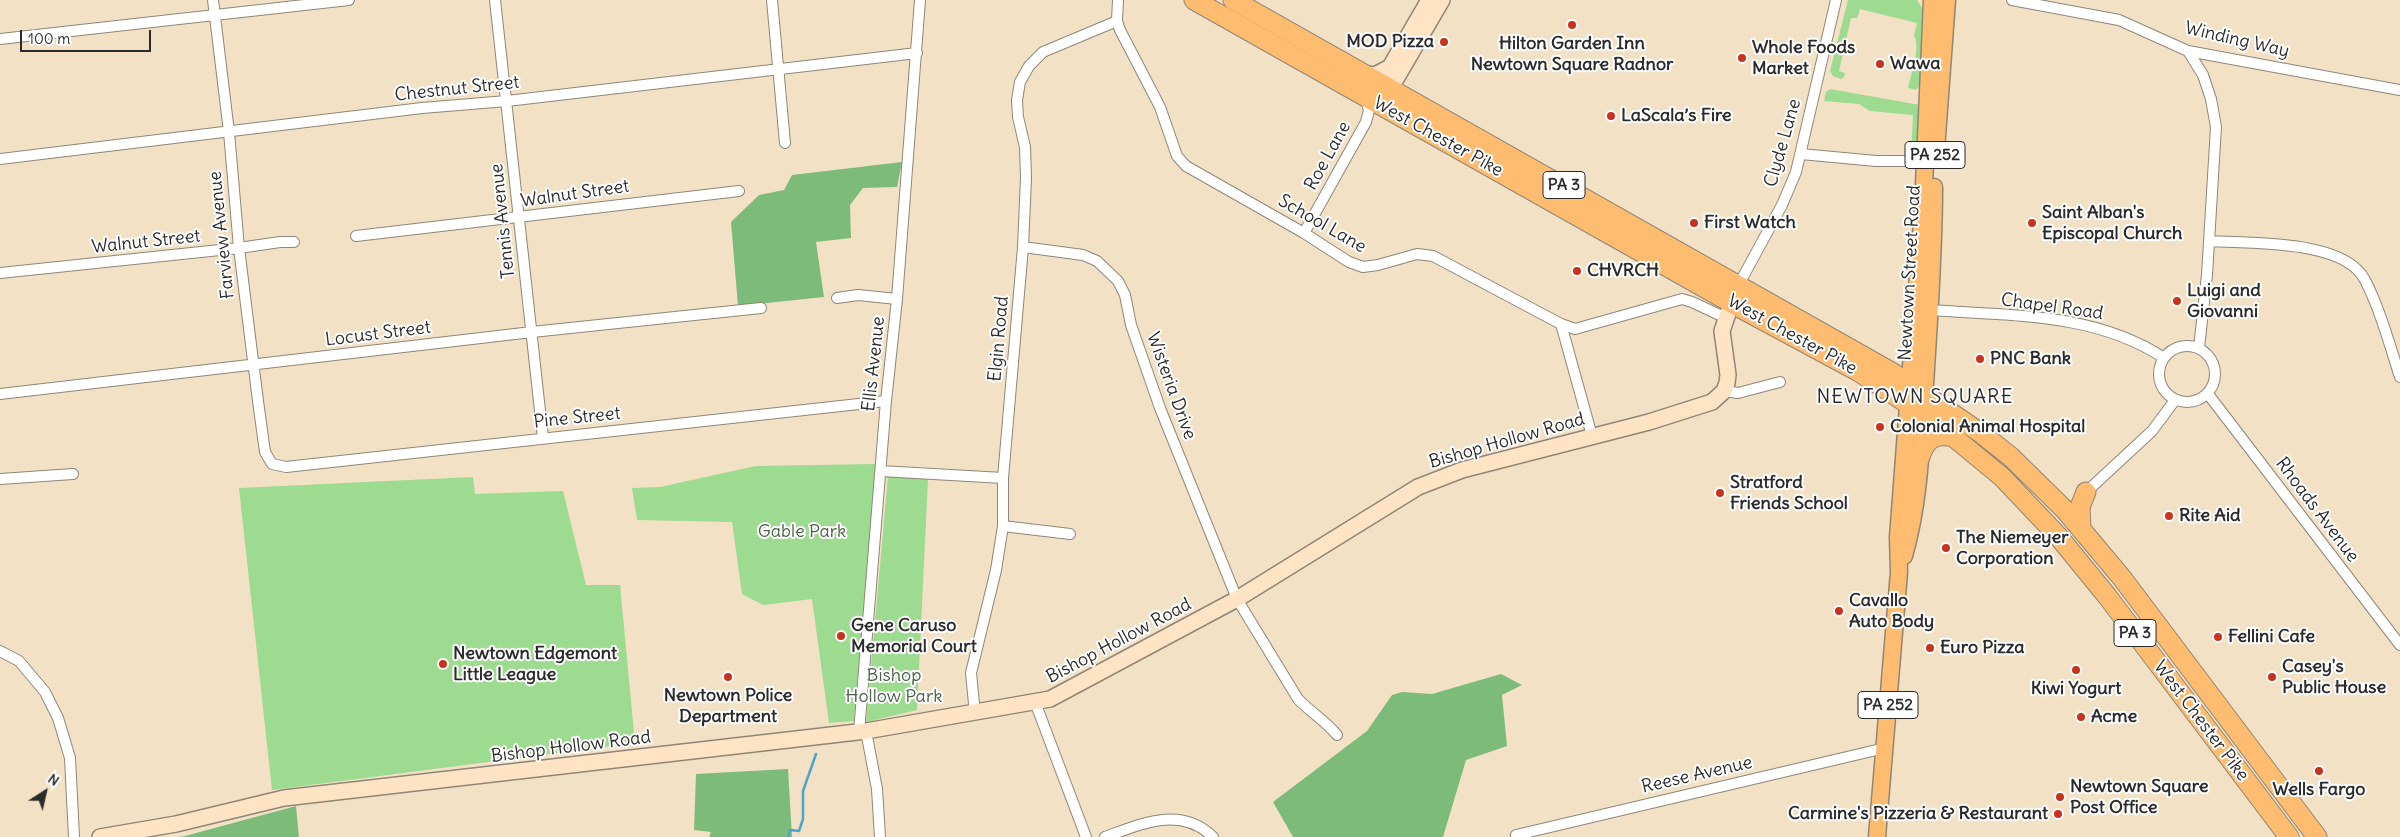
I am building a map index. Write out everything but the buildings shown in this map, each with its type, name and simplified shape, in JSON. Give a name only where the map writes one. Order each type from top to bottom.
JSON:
[{"type":"highway","name":"West Chester Pike","points":[[1194,0],[1859,372],[1916,408],[1955,437],[2002,477],[2056,516],[2081,527],[2317,837]]},
{"type":"highway","name":"West Chester Pike","points":[[1233,0],[1389,87],[1732,302],[1917,388],[1999,447],[2056,516],[2101,589],[2289,837]]},
{"type":"highway","points":[[1920,457],[1926,442],[1932,437],[1942,435],[1955,437]]},
{"type":"highway","points":[[2081,527],[2080,507],[2086,492]]},
{"type":"main road","name":"Newtown Street Road","points":[[1899,572],[1898,537],[1916,408],[1932,0]]},
{"type":"main road","name":"Newtown Street Road","points":[[1917,388],[1930,310],[1935,162],[1947,0]]},
{"type":"main road","name":"Newtown Street Road","points":[[1899,572],[1914,519],[1920,457],[1916,408]]},
{"type":"main road","name":"PA 252","points":[[1877,837],[1899,572]]},
{"type":"street","name":"Farview Avenue","points":[[213,0],[229,132],[239,248],[265,452],[272,464]]},
{"type":"street","points":[[0,39],[349,0]]},
{"type":"street","name":"Tennis Avenue","points":[[495,0],[543,438]]},
{"type":"street","points":[[772,0],[785,143]]},
{"type":"street","name":"Ellis Avenue","points":[[880,837],[877,789],[863,732],[886,401],[897,299],[920,0]]},
{"type":"street","name":"School Lane","points":[[1118,0],[1117,21],[1160,107],[1177,156],[1186,166],[1304,233],[1349,262],[1363,267],[1378,266],[1417,254],[1433,256],[1561,324]]},
{"type":"street","points":[[1366,74],[1375,75],[1390,67],[1429,0]]},
{"type":"street","points":[[1369,98],[1389,87],[1442,0]]},
{"type":"street","name":"Clyde Lane","points":[[1732,302],[1786,197],[1801,154],[1836,0]]},
{"type":"street","name":"Winding Way","points":[[2012,0],[2119,20],[2188,51],[2400,90]]},
{"type":"street","name":"Elgin Road","points":[[976,714],[971,673],[996,570],[1003,526],[1003,478],[1023,247],[1026,178],[1025,147],[1018,117],[1017,100],[1020,82],[1029,66],[1043,52],[1117,21]]},
{"type":"street","points":[[2188,51],[2203,75],[2211,99],[2216,127],[2210,241],[2203,326],[2199,348]]},
{"type":"street","name":"Chestnut Street","points":[[0,159],[422,108],[506,101],[917,53]]},
{"type":"street","name":"Roe Lane","points":[[1304,233],[1366,122],[1369,98]]},
{"type":"street","name":"Roe Lane","points":[[1366,122],[1377,114],[1392,111]]},
{"type":"street","points":[[1801,154],[1876,161],[1925,161]]},
{"type":"street","name":"Walnut Street","points":[[356,236],[739,191]]},
{"type":"street","points":[[2210,241],[2309,249],[2337,255],[2351,264],[2364,278],[2400,377]]},
{"type":"street","name":"Walnut Street","points":[[0,273],[294,242]]},
{"type":"street","name":"Wisteria Drive","points":[[1023,247],[1083,255],[1097,261],[1118,281],[1125,295],[1132,325],[1160,408],[1237,599],[1298,699],[1309,711],[1326,721],[1337,735]]},
{"type":"street","points":[[837,298],[858,295],[897,299]]},
{"type":"street","points":[[1561,324],[1575,329],[1682,299],[1692,302],[1732,302],[1722,331],[1728,375],[1724,391],[1738,393],[1780,382]]},
{"type":"street","name":"Locust Street","points":[[0,394],[532,332],[761,308]]},
{"type":"street","name":"Chapel Road","points":[[1930,310],[2085,324],[2131,339],[2164,358]]},
{"type":"street","points":[[1561,324],[1592,436]]},
{"type":"street","points":[[2178,347],[2199,348],[2209,356],[2215,367],[2215,382],[2208,394],[2198,400],[2191,402],[2175,400],[2164,390],[2160,380],[2159,371],[2164,358],[2178,347]]},
{"type":"street","name":"Bishop Hollow Road","points":[[100,837],[176,824],[284,798],[863,732],[1050,700],[1237,599],[1405,494],[1434,479],[1694,409],[1712,402],[1724,391]]},
{"type":"street","name":"Rhoads Avenue","points":[[2208,394],[2400,645]]},
{"type":"street","points":[[2056,516],[2086,492],[2152,431],[2175,400]]},
{"type":"street","name":"Pine Street","points":[[272,464],[286,467],[886,401]]},
{"type":"street","points":[[881,471],[1003,478]]},
{"type":"street","points":[[0,479],[73,474]]},
{"type":"street","points":[[1003,526],[1070,534]]},
{"type":"street","points":[[0,651],[20,661],[45,692],[58,718],[70,758],[74,837]]},
{"type":"street","points":[[1035,702],[1086,837]]},
{"type":"street","name":"Reese Avenue","points":[[1516,835],[1885,748]]},
{"type":"street","points":[[1105,837],[1147,821],[1163,818],[1193,824],[1206,830],[1213,837]]},
{"type":"green space","points":[[1848,0],[1917,0],[1925,13],[1923,80],[1916,90],[1908,88],[1916,54],[1914,35],[1917,23],[1860,9],[1857,18],[1851,18],[1839,71],[1845,73],[1844,77],[1841,79],[1833,76],[1830,71]]},
{"type":"green space","points":[[1830,89],[1920,105],[1919,153],[1911,155],[1913,115],[1870,111],[1859,104],[1824,101],[1826,92]]},
{"type":"green space","points":[[902,162],[897,187],[863,188],[850,205],[851,238],[816,242],[824,297],[738,306],[731,222],[759,195],[784,190],[792,175]]},
{"type":"green space","name":"Gable Park","points":[[876,464],[854,721],[829,723],[812,599],[763,605],[742,594],[732,522],[637,520],[632,488],[660,487],[756,466]]},
{"type":"green space","name":"Bishop Hollow Park","points":[[888,476],[928,479],[917,710],[866,722]]},
{"type":"green space","name":"Newtown Edgemont Little League","points":[[473,477],[475,494],[563,491],[586,585],[620,585],[635,743],[272,790],[239,488]]},
{"type":"green space","points":[[1501,674],[1522,685],[1502,695],[1507,746],[1466,760],[1443,837],[1293,837],[1273,802],[1367,731],[1392,695],[1402,692],[1432,694]]},
{"type":"green space","points":[[788,769],[792,837],[709,837],[711,832],[694,830],[696,774]]},
{"type":"green space","points":[[296,806],[299,837],[179,837],[185,836]]},
{"type":"waterway","points":[[788,837],[790,830],[799,831],[803,819],[803,791],[816,754]]},
{"type":"place","name":"Hilton Garden Inn Newtown Square Radnor","points":[[1572,25]]},
{"type":"place","name":"MOD Pizza","points":[[1444,42]]},
{"type":"place","name":"Whole Foods Market","points":[[1742,58]]},
{"type":"place","name":"Wawa","points":[[1880,64]]},
{"type":"place","name":"LaScala’s Fire","points":[[1611,116]]},
{"type":"place","name":"First Watch","points":[[1694,223]]},
{"type":"place","name":"Saint Alban's Episcopal Church","points":[[2032,223]]},
{"type":"place","name":"CHVRCH","points":[[1577,271]]},
{"type":"place","name":"Luigi and Giovanni","points":[[2177,301]]},
{"type":"place","name":"PNC Bank","points":[[1980,359]]},
{"type":"place","name":"Colonial Animal Hospital","points":[[1880,427]]},
{"type":"place","name":"Stratford Friends School","points":[[1720,493]]},
{"type":"place","name":"Rite Aid","points":[[2169,516]]},
{"type":"place","name":"The Niemeyer Corporation","points":[[1946,548]]},
{"type":"place","name":"Cavallo Auto Body","points":[[1839,611]]},
{"type":"place","name":"Gene Caruso Memorial Court","points":[[841,636]]},
{"type":"place","name":"Fellini Cafe","points":[[2218,637]]},
{"type":"place","name":"Euro Pizza","points":[[1930,648]]},
{"type":"place","name":"Newtown Edgemont Little League","points":[[443,664]]},
{"type":"place","name":"Kiwi Yogurt","points":[[2076,670]]},
{"type":"place","name":"Newtown Police Department","points":[[728,677]]},
{"type":"place","name":"Casey's Public House","points":[[2272,677]]},
{"type":"place","name":"Acme","points":[[2081,717]]},
{"type":"place","name":"Wells Fargo","points":[[2319,771]]},
{"type":"place","name":"Newtown Square Post Office","points":[[2060,797]]},
{"type":"place","name":"Carmine's Pizzeria & Restaurant","points":[[2058,814]]},
{"type":"district","name":"NEWTOWN SQUARE","points":[[1915,397]]}]
